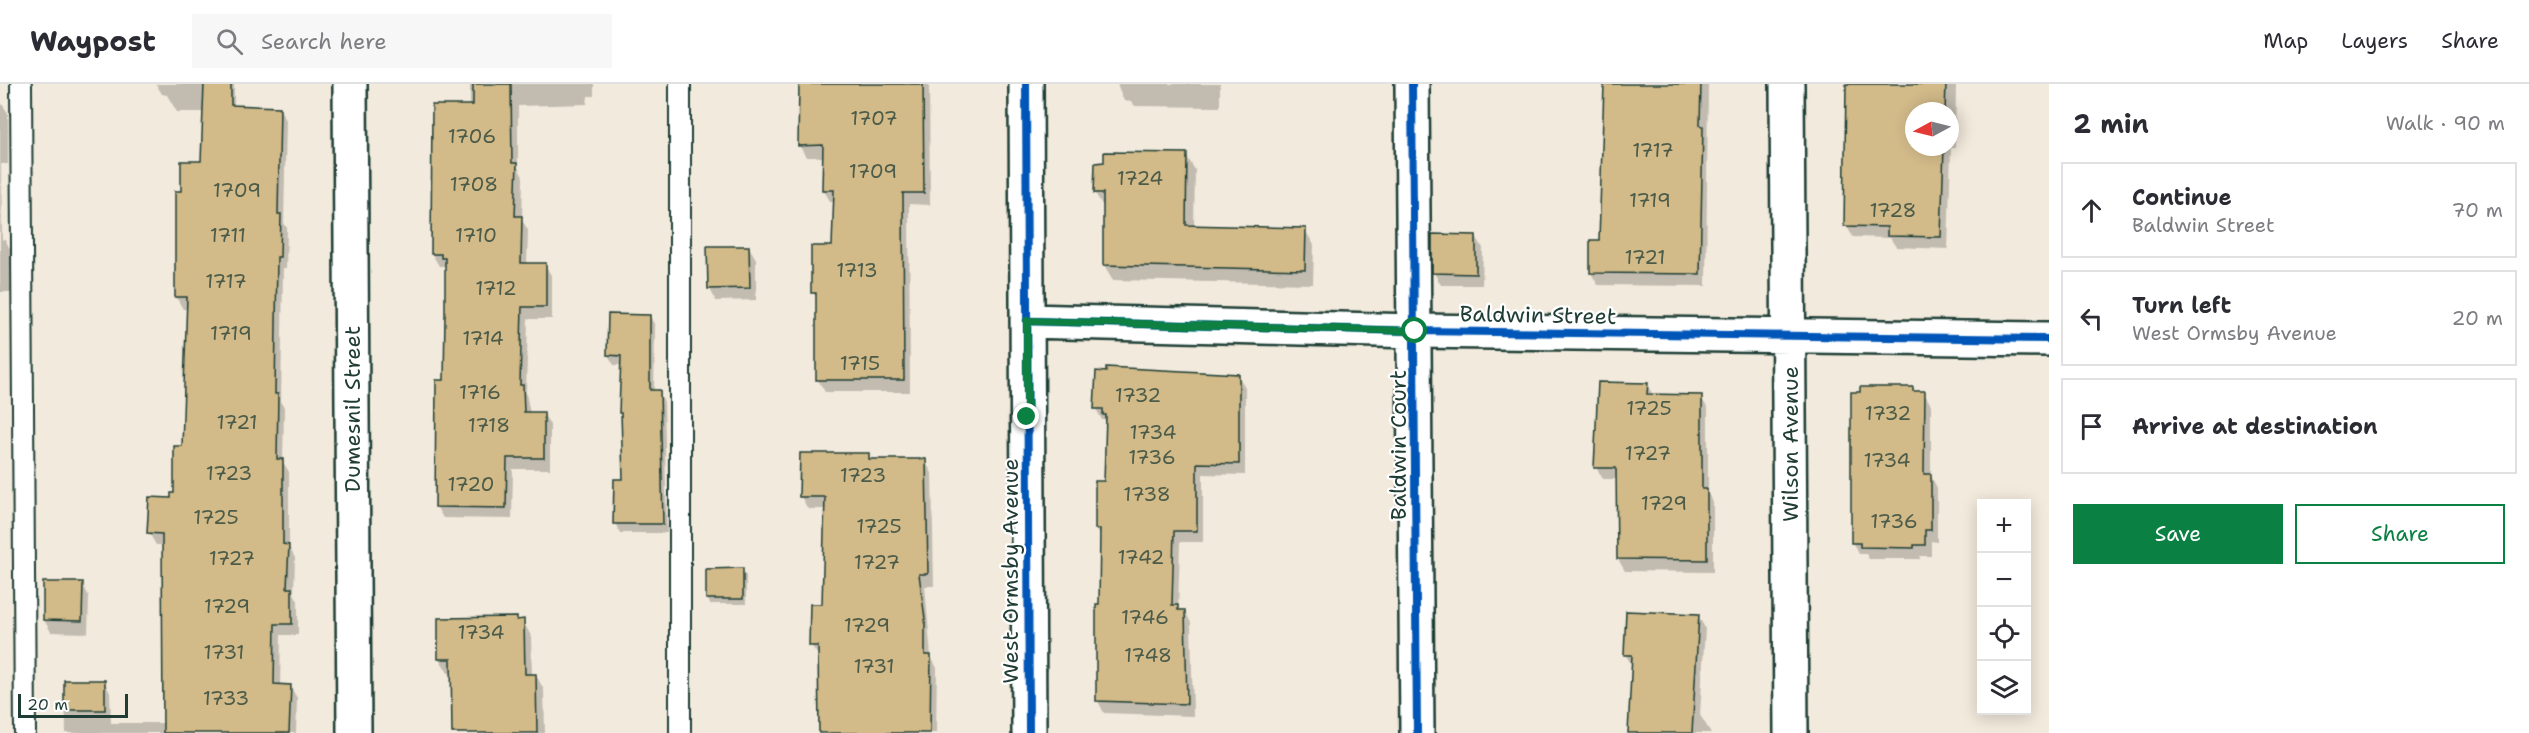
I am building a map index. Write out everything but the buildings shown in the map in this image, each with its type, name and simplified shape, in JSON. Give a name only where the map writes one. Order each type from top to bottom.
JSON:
[{"type":"street","name":"Dumesnil Street","points":[[350,84],[354,733]]},
{"type":"street","name":"West Ormsby Avenue","points":[[1026,84],[1029,733]]},
{"type":"street","name":"Baldwin Court","points":[[1412,84],[1417,733]]},
{"type":"street","name":"Wilson Avenue","points":[[1787,84],[1791,733]]},
{"type":"street","name":"Baldwin Street","points":[[1027,321],[1415,331],[2049,339]]},
{"type":"lane","points":[[21,84],[25,733]]},
{"type":"lane","points":[[680,84],[680,733]]},
{"type":"cycle path","points":[[1026,84],[1029,733]]},
{"type":"cycle path","points":[[1412,84],[1417,733]]},
{"type":"cycle path","points":[[1027,321],[1415,331],[2049,339]]},
{"type":"route","points":[[1027,417],[1027,321],[1415,331]]}]
